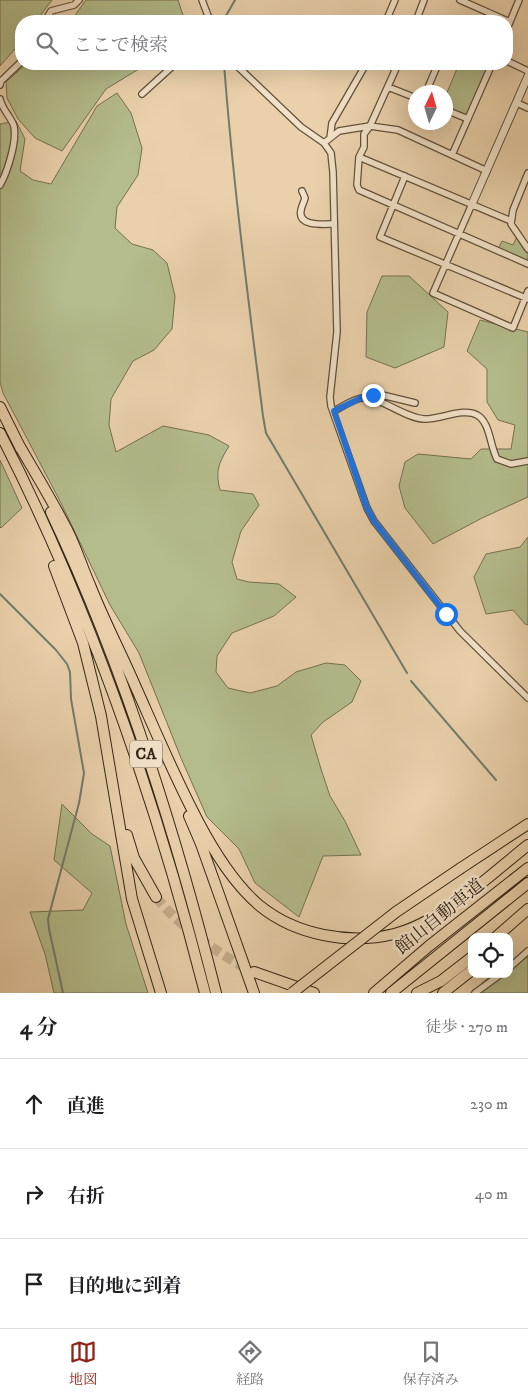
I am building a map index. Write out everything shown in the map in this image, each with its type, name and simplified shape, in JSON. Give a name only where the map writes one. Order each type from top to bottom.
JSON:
[{"type":"highway","name":"CA","points":[[0,407],[56,523],[109,649],[166,815],[216,993]]},
{"type":"highway","name":"CA","points":[[0,433],[74,593],[123,723],[155,819],[205,993]]},
{"type":"highway","points":[[19,445],[65,525],[175,778],[212,848],[236,881],[261,906],[273,915],[301,928],[325,936],[357,939],[393,934],[415,926],[438,913],[479,885],[528,845]]},
{"type":"highway","points":[[7,447],[23,491],[68,598],[83,643],[101,716],[132,899],[161,993]]},
{"type":"highway","points":[[175,778],[181,798],[201,844],[254,993]]},
{"type":"highway","points":[[114,791],[134,858],[156,897]]},
{"type":"highway","points":[[292,993],[396,912],[528,824]]},
{"type":"highway","name":"館山自動車道","points":[[374,993],[429,946],[528,868]]},
{"type":"highway","name":"館山自動車道","points":[[391,993],[528,883]]},
{"type":"highway","points":[[501,933],[528,910]]},
{"type":"highway","points":[[511,933],[528,916]]},
{"type":"highway","points":[[417,993],[441,981],[468,960]]},
{"type":"highway","points":[[254,972],[314,993]]},
{"type":"highway","points":[[443,993],[468,973]]},
{"type":"street","points":[[49,15],[51,11],[74,5],[80,0]]},
{"type":"street","points":[[202,0],[208,15]]},
{"type":"street","points":[[389,15],[395,0]]},
{"type":"street","points":[[418,15],[424,0]]},
{"type":"street","points":[[460,0],[494,15]]},
{"type":"street","points":[[513,15],[519,0]]},
{"type":"street","points":[[513,65],[528,71]]},
{"type":"street","points":[[0,85],[1,81],[15,68]]},
{"type":"street","points":[[142,94],[168,70]]},
{"type":"street","points":[[240,70],[301,127],[324,143],[330,153],[332,161],[337,332],[330,388],[331,406],[367,508],[374,521],[460,631],[528,698]]},
{"type":"street","points":[[330,138],[332,123],[363,70]]},
{"type":"street","points":[[395,70],[370,126],[364,134],[364,147],[359,157],[358,190],[528,264]]},
{"type":"street","points":[[429,85],[435,70]]},
{"type":"street","points":[[452,155],[489,70]]},
{"type":"street","points":[[528,76],[433,293],[513,328],[528,291]]},
{"type":"street","points":[[388,87],[408,95]]},
{"type":"street","points":[[0,99],[14,127],[12,151],[6,173],[0,185]]},
{"type":"street","points":[[517,103],[528,108]]},
{"type":"street","points":[[453,113],[468,119]]},
{"type":"street","points":[[324,143],[339,131],[370,126],[398,130],[487,171]]},
{"type":"street","points":[[359,157],[511,221]]},
{"type":"street","points":[[528,173],[513,210],[510,224],[528,249]]},
{"type":"street","points":[[405,176],[380,237],[526,299]]},
{"type":"street","points":[[302,191],[305,198],[301,209],[303,219],[316,224],[334,224]]},
{"type":"street","points":[[370,398],[378,394],[415,403]]},
{"type":"street","points":[[334,411],[361,398],[370,398],[415,418],[426,419],[471,412],[478,415],[486,424],[492,450],[497,459],[511,464],[528,462]]},
{"type":"street","points":[[513,964],[528,951]]},
{"type":"street","points":[[475,993],[496,978]]},
{"type":"green space","points":[[0,0],[52,0],[41,15],[15,15],[15,49],[0,66]]},
{"type":"green space","points":[[86,0],[178,0],[183,15],[75,15]]},
{"type":"green space","points":[[19,70],[137,70],[106,89],[62,151],[35,138],[18,119],[7,98],[6,82]]},
{"type":"green space","points":[[456,70],[489,70],[468,119],[453,113],[453,85],[450,85]]},
{"type":"green space","points":[[117,93],[131,113],[142,148],[138,175],[117,207],[115,228],[132,244],[153,250],[167,263],[175,296],[172,329],[154,350],[133,361],[111,399],[109,425],[116,452],[163,426],[209,435],[229,446],[219,467],[220,490],[253,494],[259,505],[241,531],[232,562],[237,579],[249,582],[279,584],[296,597],[274,616],[232,633],[217,656],[216,672],[228,688],[250,693],[277,686],[296,672],[326,663],[345,665],[361,681],[352,702],[323,722],[311,735],[330,796],[345,821],[361,855],[323,856],[299,917],[255,883],[239,849],[207,817],[139,653],[110,605],[60,501],[3,393],[0,382],[0,124],[16,121],[25,139],[20,171],[33,180],[51,184],[97,106]]},
{"type":"green space","points":[[518,235],[528,249],[528,263],[497,251],[502,241],[513,245]]},
{"type":"green space","points":[[382,276],[409,276],[448,312],[444,347],[395,368],[366,357],[367,312]]},
{"type":"green space","points":[[480,320],[528,332],[528,497],[482,518],[433,544],[405,508],[399,486],[405,462],[418,454],[471,459],[481,449],[511,449],[515,425],[498,420],[487,402],[487,369],[467,351]]},
{"type":"green space","points":[[0,460],[22,508],[1,528],[0,527]]},
{"type":"green space","points":[[528,537],[528,625],[513,610],[486,614],[474,577],[486,554],[520,547]]},
{"type":"green space","points":[[62,804],[92,834],[110,846],[126,924],[148,993],[54,993],[45,954],[30,912],[83,910],[92,893],[54,860]]},
{"type":"green space","points":[[528,957],[528,993],[475,993],[485,980],[489,978],[513,978],[513,965]]},
{"type":"waterway","points":[[226,15],[235,0]]},
{"type":"waterway","points":[[225,70],[241,240],[266,433],[407,673]]},
{"type":"waterway","points":[[0,594],[56,650],[67,664],[70,672],[71,699],[84,773],[79,803],[48,919],[63,993]]},
{"type":"waterway","points":[[411,681],[496,780]]},
{"type":"tunnel","points":[[156,897],[176,919],[200,939],[251,971]]},
{"type":"route","points":[[373,395],[370,398],[361,398],[334,411],[367,508],[374,521],[446,614]]}]
